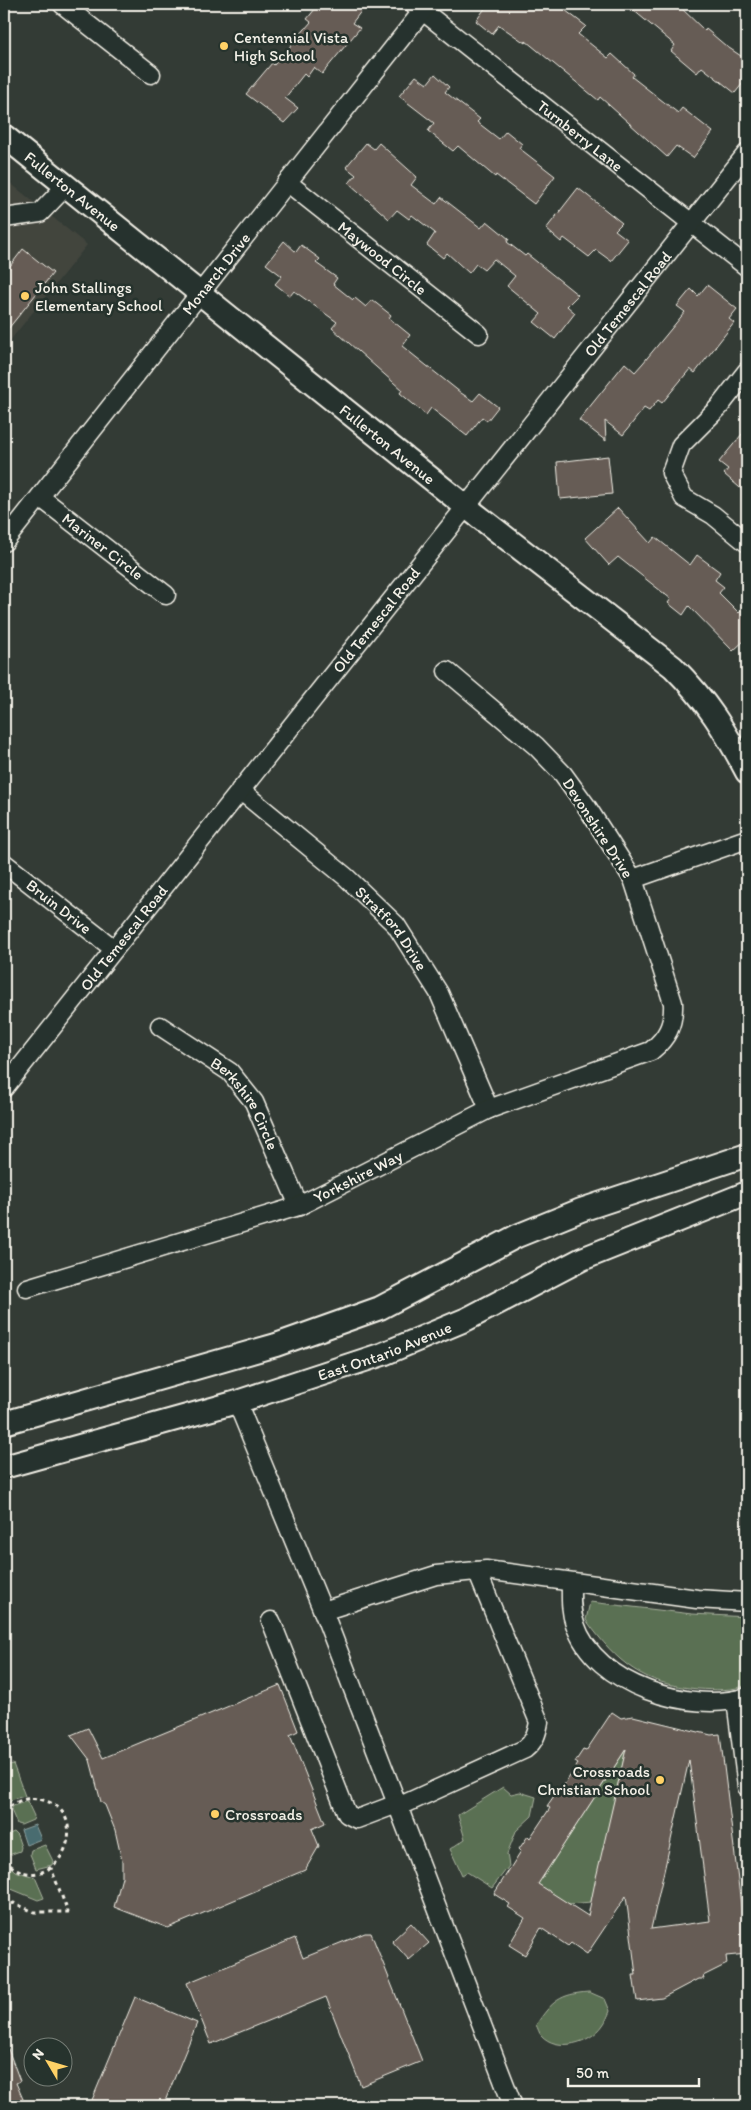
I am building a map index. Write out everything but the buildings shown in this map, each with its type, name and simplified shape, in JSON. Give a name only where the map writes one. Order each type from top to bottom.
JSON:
[{"type":"main road","name":"Fullerton Avenue","points":[[4,136],[465,506],[674,667],[705,700],[724,728],[747,772]]},
{"type":"main road","points":[[4,1423],[276,1345],[371,1311],[517,1236],[581,1210],[747,1155]]},
{"type":"main road","name":"East Ontario Avenue","points":[[4,1467],[239,1410],[467,1320],[582,1259],[747,1193]]},
{"type":"street","points":[[62,4],[151,74]]},
{"type":"street","name":"Monarch Drive","points":[[4,542],[287,182],[422,6]]},
{"type":"street","name":"Turnberry Lane","points":[[422,6],[747,267]]},
{"type":"street","name":"Old Temescal Road","points":[[4,1088],[747,153]]},
{"type":"street","name":"Maywood Circle","points":[[287,182],[479,334]]},
{"type":"street","points":[[4,218],[40,213],[66,186]]},
{"type":"street","points":[[747,371],[720,407],[681,446],[671,473],[684,498],[713,515],[747,543]]},
{"type":"street","name":"Mariner Circle","points":[[40,497],[166,595]]},
{"type":"street","name":"Devonshire Drive","points":[[447,671],[536,746],[563,774],[587,807],[633,880],[673,1003],[674,1016],[670,1029]]},
{"type":"street","name":"Stratford Drive","points":[[240,790],[346,877],[396,925],[440,993],[488,1109]]},
{"type":"street","points":[[633,880],[747,839]]},
{"type":"street","name":"Bruin Drive","points":[[4,863],[114,949]]},
{"type":"street","name":"Berkshire Circle","points":[[160,1026],[230,1072],[254,1102],[299,1206]]},
{"type":"street","name":"Yorkshire Way","points":[[27,1288],[299,1206],[488,1109],[651,1051],[663,1041],[670,1029]]},
{"type":"street","points":[[239,1410],[323,1611],[510,2105]]},
{"type":"street","points":[[323,1611],[436,1576],[486,1570],[697,1600],[747,1602]]},
{"type":"street","points":[[271,1621],[347,1814],[357,1819],[398,1805],[525,1749],[536,1735],[539,1722],[477,1571]]},
{"type":"street","points":[[571,1582],[570,1606],[575,1626],[600,1661],[629,1682],[655,1694],[711,1702],[742,1698],[747,1787]]},
{"type":"path","points":[[4,1812],[15,1802],[29,1798],[46,1801],[59,1810],[66,1821],[69,1839],[64,1854],[51,1868],[28,1872],[15,1868],[4,1860]]},
{"type":"path","points":[[4,1907],[14,1903],[34,1912],[68,1912],[51,1868]]},
{"type":"shaded area","name":"John Stallings Elementary School","points":[[4,178],[87,245],[4,348]]},
{"type":"green space","points":[[590,1602],[692,1614],[747,1617],[747,1685],[717,1690],[698,1689],[647,1677],[633,1669],[609,1649],[586,1620]]},
{"type":"green space","points":[[630,1732],[591,1902],[568,1904],[538,1884],[623,1754]]},
{"type":"green space","points":[[13,1764],[25,1796],[13,1799],[4,1808],[4,1766]]},
{"type":"green space","points":[[503,1787],[511,1794],[520,1792],[536,1797],[532,1816],[516,1831],[507,1854],[509,1866],[492,1888],[467,1872],[462,1875],[450,1849],[465,1839],[458,1815]]},
{"type":"green space","points":[[27,1801],[34,1816],[33,1820],[21,1825],[17,1824],[11,1810],[13,1806]]},
{"type":"green space","points":[[14,1832],[21,1847],[20,1851],[6,1856],[4,1855],[4,1836]]},
{"type":"green space","points":[[45,1845],[53,1861],[52,1865],[36,1869],[30,1854],[31,1850]]},
{"type":"green space","points":[[4,1861],[15,1871],[35,1877],[44,1898],[38,1900],[4,1886]]},
{"type":"green space","points":[[589,1992],[605,1999],[610,2011],[598,2031],[574,2044],[556,2044],[541,2035],[536,2025],[552,2005],[564,1997]]},
{"type":"water","points":[[35,1825],[41,1839],[26,1845],[21,1830]]},
{"type":"place","name":"Centennial Vista High School","points":[[224,46]]},
{"type":"place","name":"John Stallings Elementary School","points":[[25,296]]},
{"type":"place","name":"Crossroads Christian School","points":[[660,1780]]},
{"type":"place","name":"Crossroads","points":[[215,1814]]}]
